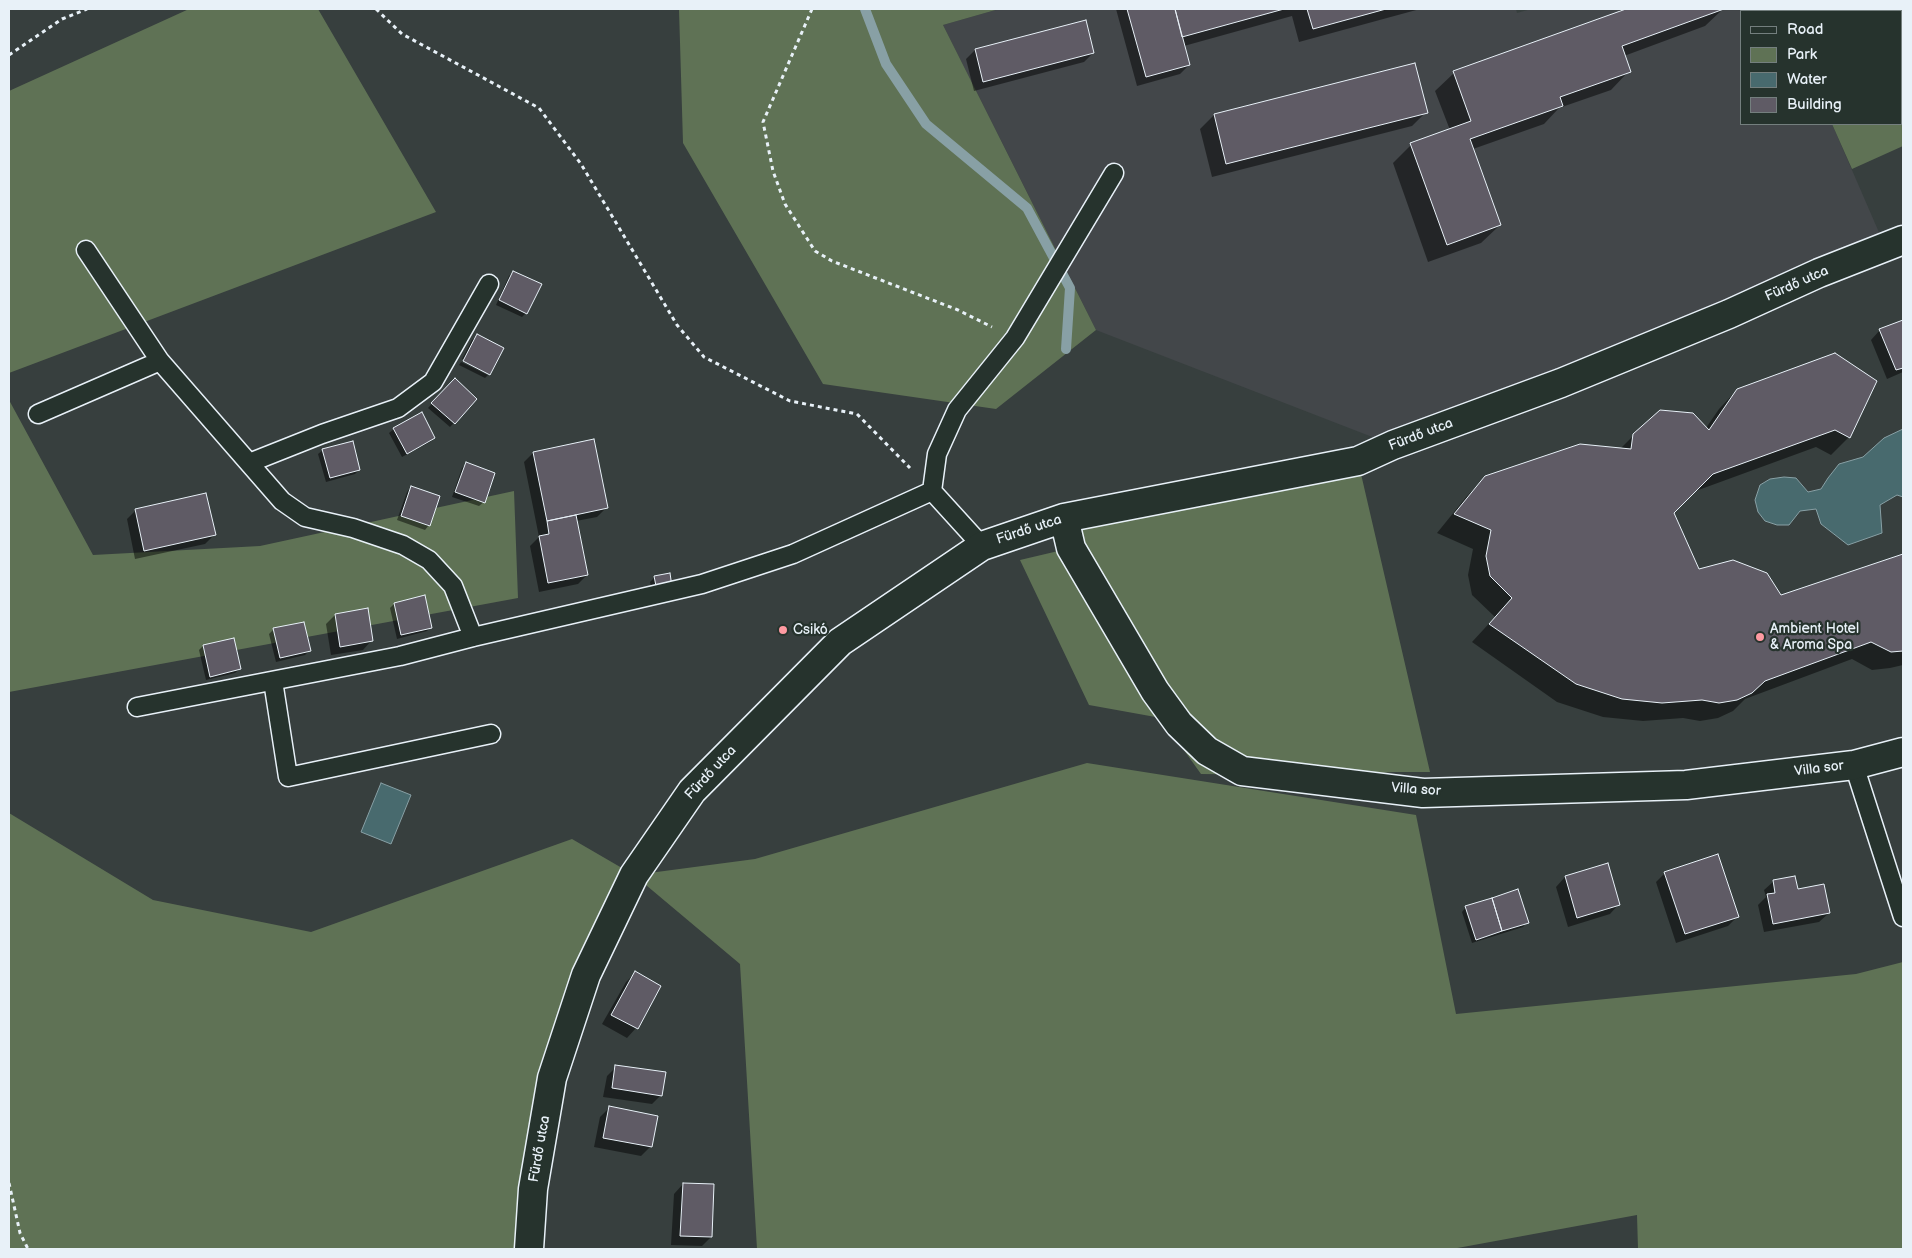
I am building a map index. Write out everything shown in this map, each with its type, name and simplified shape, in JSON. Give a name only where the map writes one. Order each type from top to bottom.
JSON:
[{"type":"street","name":"Fürdő utca","points":[[529,1249],[533,1189],[552,1078],[586,975],[634,875],[692,791],[840,642],[982,546],[1064,518],[1358,462],[1393,445],[1561,383],[1729,314],[1820,273],[1903,240]]},
{"type":"street","name":"Villa sor","points":[[1064,518],[1071,548],[1155,692],[1179,724],[1208,751],[1242,771],[1423,793],[1686,785],[1854,765],[1903,752]]},
{"type":"lane","points":[[982,546],[932,491],[937,454],[957,410],[1015,338],[1114,173]]},
{"type":"lane","points":[[86,250],[160,362],[282,501],[304,517],[353,528],[403,544],[429,560],[453,586],[473,637]]},
{"type":"lane","points":[[249,463],[322,434],[398,408],[433,382],[489,284]]},
{"type":"lane","points":[[38,414],[160,362]]},
{"type":"lane","points":[[138,707],[400,656],[473,637],[702,584],[793,554],[932,491]]},
{"type":"lane","points":[[273,681],[288,777],[491,734]]},
{"type":"lane","points":[[1854,765],[1903,917]]},
{"type":"path","points":[[9,55],[62,19],[87,9]]},
{"type":"path","points":[[376,9],[402,34],[539,108],[581,164],[677,325],[704,357],[790,401],[857,414],[932,491]]},
{"type":"path","points":[[812,9],[776,96],[763,122],[773,172],[785,204],[815,251],[832,261],[958,310],[1015,338]]},
{"type":"path","points":[[9,1183],[20,1233],[28,1249]]},
{"type":"shaded area","points":[[999,9],[1516,9],[1517,13],[1531,9],[1781,9],[1740,10],[1740,125],[1832,125],[1881,237],[1393,445],[1096,330],[943,25]]},
{"type":"green space","points":[[189,9],[318,9],[436,212],[9,373],[9,91]]},
{"type":"green space","points":[[679,9],[999,9],[943,25],[1096,330],[996,409],[823,384],[683,143]]},
{"type":"green space","points":[[1903,9],[1903,146],[1852,169],[1832,125],[1902,125],[1902,10],[1782,10]]},
{"type":"green space","points":[[9,400],[93,555],[260,546],[514,491],[518,598],[9,692]]},
{"type":"green space","points":[[1358,461],[1430,772],[1392,772],[1352,776],[1201,774],[1161,718],[1089,705],[1020,560],[1071,548],[1064,518]]},
{"type":"green space","points":[[1087,763],[1416,815],[1456,1014],[1856,974],[1903,962],[1903,1249],[1638,1249],[1637,1215],[1452,1249],[757,1249],[740,964],[634,875],[755,859]]},
{"type":"green space","points":[[9,813],[153,900],[311,932],[572,839],[634,875],[586,975],[529,1249],[9,1249]]},
{"type":"water","points":[[1903,429],[1903,497],[1897,495],[1880,505],[1882,533],[1848,545],[1821,524],[1816,509],[1800,511],[1789,525],[1777,525],[1765,521],[1758,512],[1755,500],[1760,485],[1770,479],[1796,478],[1808,492],[1821,489],[1839,464],[1863,457],[1884,438]]},
{"type":"water","points":[[381,783],[411,795],[391,844],[361,832]]},
{"type":"building","points":[[1127,9],[1175,9],[1190,65],[1146,77]]},
{"type":"building","points":[[1175,9],[1284,9],[1182,37]]},
{"type":"building","points":[[1307,9],[1386,9],[1313,29]]},
{"type":"building","points":[[1626,9],[1724,9],[1622,46],[1631,72],[1560,97],[1563,106],[1470,139],[1501,225],[1447,245],[1410,143],[1471,121],[1453,71]]},
{"type":"building","points":[[1086,20],[1094,53],[983,82],[975,49]]},
{"type":"building","points":[[1415,63],[1428,113],[1226,164],[1214,114]]},
{"type":"building","points":[[513,271],[542,284],[527,314],[499,300]]},
{"type":"building","points":[[1903,320],[1903,368],[1896,370],[1879,329]]},
{"type":"building","points":[[477,334],[504,348],[490,375],[463,361]]},
{"type":"building","points":[[1835,353],[1877,381],[1850,438],[1835,430],[1713,474],[1674,513],[1699,569],[1733,560],[1767,573],[1781,595],[1903,554],[1903,651],[1891,652],[1871,642],[1765,681],[1752,693],[1737,700],[1719,703],[1702,700],[1662,703],[1622,699],[1576,684],[1489,624],[1512,598],[1490,576],[1486,556],[1491,530],[1454,514],[1485,476],[1580,444],[1631,449],[1633,434],[1660,410],[1693,413],[1709,430],[1737,389]]},
{"type":"building","points":[[455,378],[477,399],[455,424],[431,403]]},
{"type":"building","points":[[422,412],[435,438],[407,454],[393,428]]},
{"type":"building","points":[[594,439],[608,508],[547,521],[533,452]]},
{"type":"building","points":[[353,441],[360,470],[330,478],[322,449]]},
{"type":"building","points":[[466,462],[495,473],[485,503],[455,492]]},
{"type":"building","points":[[411,486],[440,496],[430,526],[401,516]]},
{"type":"building","points":[[206,493],[216,535],[144,551],[135,509]]},
{"type":"building","points":[[576,515],[588,575],[548,583],[539,536],[549,534],[547,521]]},
{"type":"building","points":[[670,573],[672,587],[657,591],[654,576]]},
{"type":"building","points":[[425,595],[432,628],[401,635],[394,603]]},
{"type":"building","points":[[368,608],[373,641],[340,647],[335,614]]},
{"type":"building","points":[[304,622],[311,651],[280,658],[273,628]]},
{"type":"building","points":[[234,638],[241,669],[210,677],[203,645]]},
{"type":"building","points":[[1718,854],[1739,917],[1685,934],[1664,872]]},
{"type":"building","points":[[1608,863],[1620,905],[1577,918],[1565,876]]},
{"type":"building","points":[[1795,876],[1798,889],[1824,884],[1830,913],[1773,924],[1767,894],[1775,893],[1773,880]]},
{"type":"building","points":[[1518,889],[1529,923],[1502,931],[1492,898]]},
{"type":"building","points":[[1492,898],[1502,931],[1476,940],[1465,906]]},
{"type":"building","points":[[635,971],[661,986],[638,1029],[611,1015]]},
{"type":"building","points":[[615,1065],[666,1072],[662,1096],[612,1088]]},
{"type":"building","points":[[609,1106],[658,1116],[652,1147],[603,1138]]},
{"type":"building","points":[[683,1183],[714,1184],[712,1237],[680,1236]]},
{"type":"waterway","points":[[865,9],[886,64],[926,124],[1027,208],[1070,288],[1066,349]]},
{"type":"place","name":"Csikó","points":[[783,630]]},
{"type":"place","name":"Ambient Hotel & Aroma Spa","points":[[1760,637]]}]
